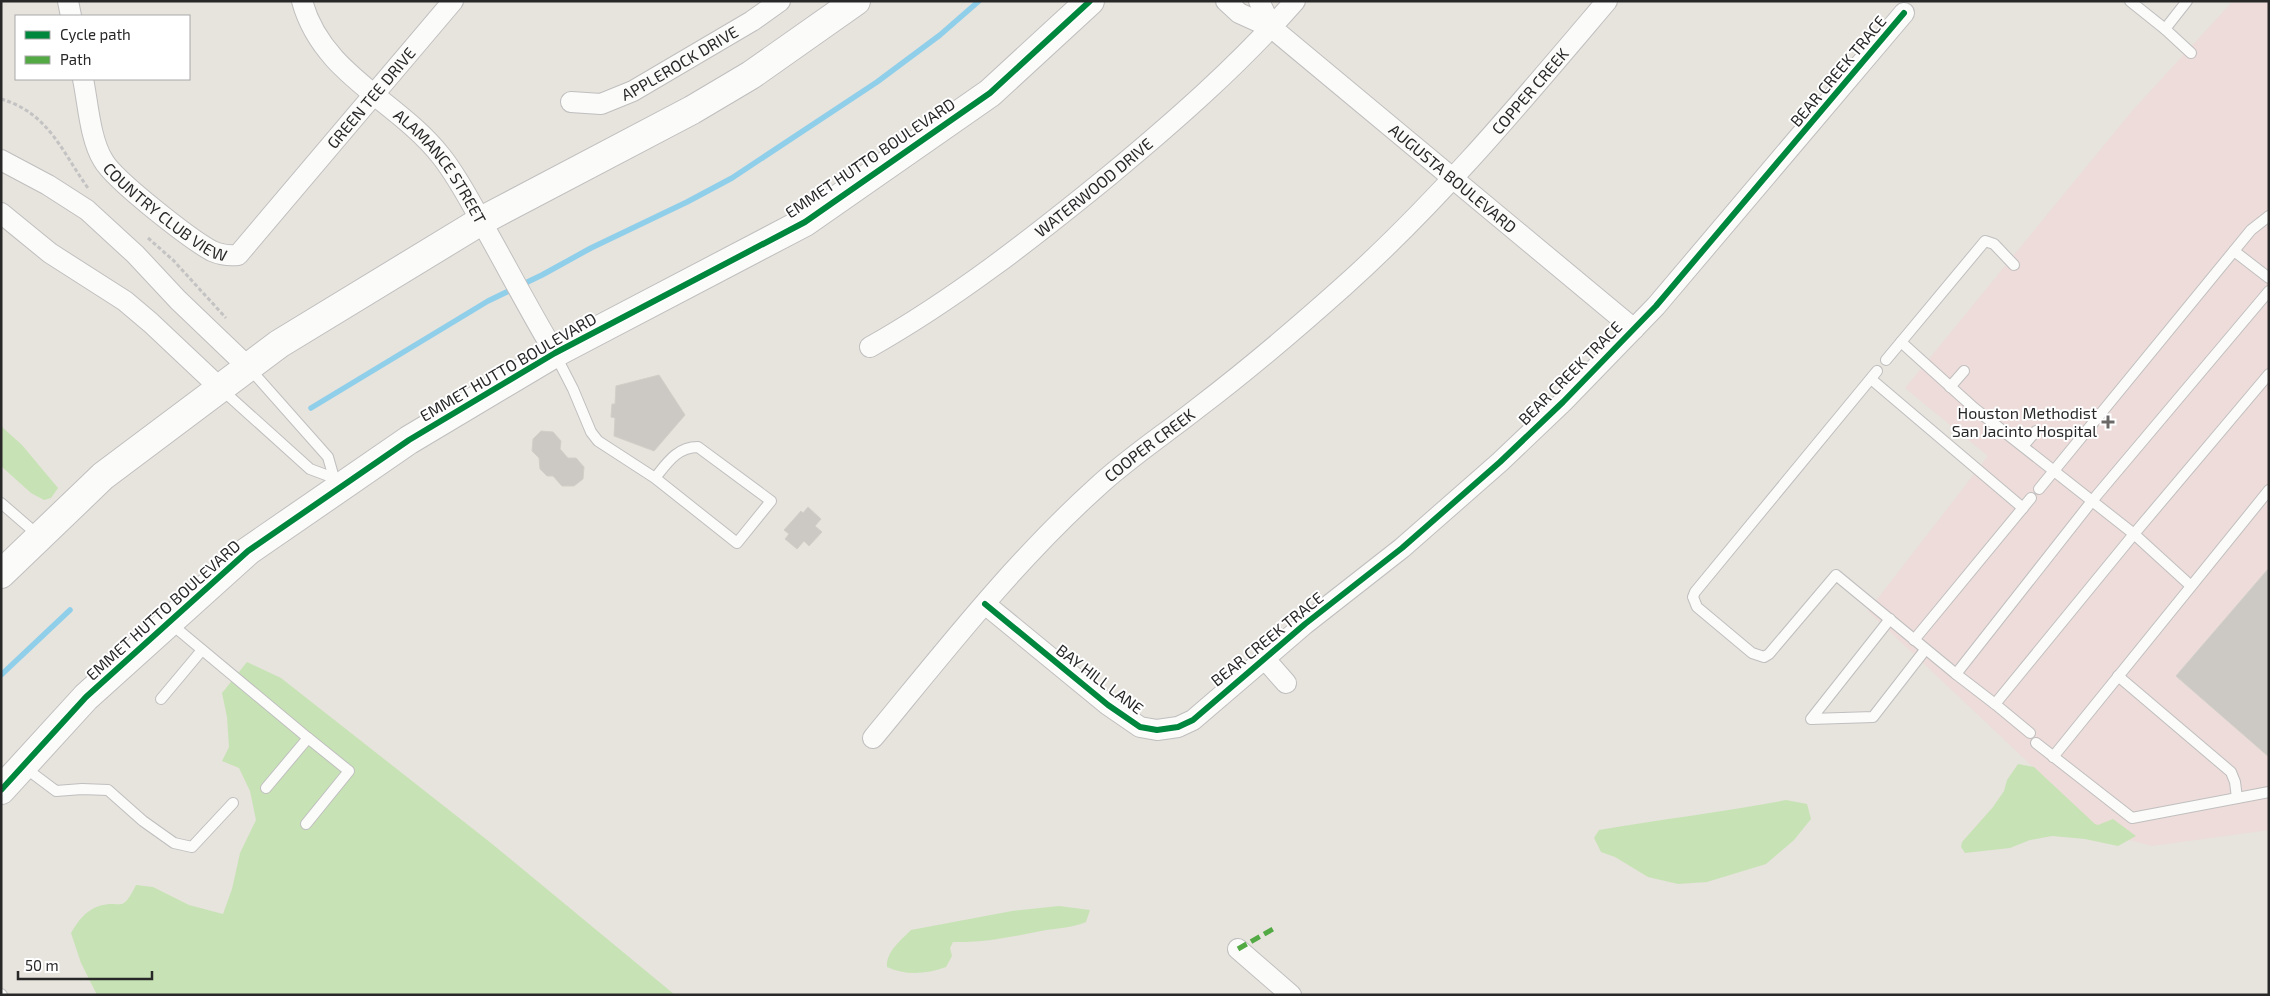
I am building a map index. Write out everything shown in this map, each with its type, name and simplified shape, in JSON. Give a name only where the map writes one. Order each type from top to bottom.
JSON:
[{"type":"street","points":[[68,1],[71,15]]},
{"type":"street","name":"ALAMANCE STREET","points":[[302,1],[313,32],[323,48],[374,95],[404,119],[441,156],[467,194],[555,353]]},
{"type":"street","name":"GREEN TEE DRIVE","points":[[289,195],[453,1]]},
{"type":"street","name":"APPLEROCK DRIVE","points":[[571,102],[601,104],[633,91],[752,21],[780,1]]},
{"type":"street","points":[[1,574],[103,476],[279,344],[482,221],[692,110],[751,75],[856,1]]},
{"type":"street","name":"EMMET HUTTO BOULEVARD","points":[[1,790],[86,697],[248,551],[338,482],[555,353],[805,222],[990,93],[1090,1]]},
{"type":"street","name":"AUGUSTA BOULEVARD","points":[[1226,1],[1239,12],[1272,28],[1634,329]]},
{"type":"street","name":"AUGUSTA BOULEVARD","points":[[1259,1],[1272,28]]},
{"type":"street","name":"WATERWOOD DRIVE","points":[[870,347],[904,328],[959,290],[1067,210],[1160,133],[1272,28],[1295,1]]},
{"type":"street","name":"COPPER CREEK","points":[[1452,178],[1607,1]]},
{"type":"street","name":"BEAR CREEK TRACE","points":[[1209,705],[1264,658],[1402,548],[1500,462],[1563,402],[1634,329],[1741,208],[1904,13]]},
{"type":"street","name":"COUNTRY CLUB VIEW","points":[[83,80],[97,148],[104,162],[111,171],[173,223],[212,251],[225,256],[238,255],[289,195]]},
{"type":"street","points":[[1,160],[48,185],[87,210],[135,254],[178,300],[248,367]]},
{"type":"street","name":"COOPER CREEK","points":[[873,738],[985,604],[1051,530],[1097,486],[1248,368],[1338,291],[1382,250],[1452,178]]},
{"type":"street","points":[[1,213],[50,253],[125,301],[220,388]]},
{"type":"street","name":"BAY HILL LANE","points":[[985,604],[1108,705],[1140,727],[1157,730],[1178,727],[1193,720],[1209,705]]},
{"type":"street","points":[[1264,658],[1286,683]]},
{"type":"street","points":[[1238,949],[1291,995]]},
{"type":"lane","points":[[2130,1],[2191,53]]},
{"type":"lane","points":[[2165,29],[2187,1]]},
{"type":"lane","points":[[2039,489],[2251,230],[2269,216]]},
{"type":"lane","points":[[1886,360],[1985,241],[1994,244],[2014,265]]},
{"type":"lane","points":[[2234,251],[2269,278]]},
{"type":"lane","points":[[1956,674],[2092,501],[2269,291]]},
{"type":"lane","points":[[1901,342],[1950,386],[2134,534],[2191,586]]},
{"type":"lane","points":[[555,353],[591,432],[598,441],[655,478],[737,543],[771,501],[698,447],[683,449],[676,453],[655,478]]},
{"type":"lane","points":[[248,367],[328,456],[338,482]]},
{"type":"lane","points":[[1950,386],[1964,371]]},
{"type":"lane","points":[[1995,704],[2134,534],[2269,374]]},
{"type":"lane","points":[[2024,508],[1874,375],[1695,592],[1694,597],[1697,607],[1759,657],[1764,657],[1769,654],[1836,575],[1925,650],[2030,733]]},
{"type":"lane","points":[[220,388],[310,469],[338,482]]},
{"type":"lane","points":[[2023,446],[2036,431]]},
{"type":"lane","points":[[2053,757],[2269,490]]},
{"type":"lane","points":[[1914,640],[2031,498]]},
{"type":"lane","points":[[1,503],[40,537]]},
{"type":"lane","points":[[1890,619],[1811,718],[1873,717],[1925,650]]},
{"type":"lane","points":[[169,623],[349,771],[306,824]]},
{"type":"lane","points":[[161,699],[202,650]]},
{"type":"lane","points":[[2118,676],[2231,772],[2235,782],[2237,798]]},
{"type":"lane","points":[[266,788],[308,738]]},
{"type":"lane","points":[[2036,743],[2132,818],[2269,792]]},
{"type":"lane","points":[[23,766],[56,791],[108,790],[143,821],[174,843],[192,847],[233,803]]},
{"type":"path","points":[[1,100],[17,105],[48,128],[91,191]]},
{"type":"path","points":[[146,236],[173,260],[231,324]]},
{"type":"shaded area","name":"Houston Methodist San Jacinto Hospital","points":[[2233,1],[2269,1],[2269,830],[2152,846],[2103,833],[1868,611],[1988,456],[1905,388],[2132,111]]},
{"type":"green space","points":[[1,426],[22,445],[58,488],[51,498],[44,500],[31,493],[1,466]]},
{"type":"green space","points":[[247,662],[281,678],[491,843],[675,995],[97,995],[81,963],[71,933],[79,921],[90,911],[107,904],[124,903],[136,885],[153,887],[189,905],[223,914],[232,889],[240,853],[256,820],[250,791],[239,768],[222,761],[229,747],[227,717],[222,693]]},
{"type":"green space","points":[[2018,764],[2034,767],[2095,824],[2098,825],[2113,819],[2136,836],[2118,846],[2085,839],[2052,836],[2030,840],[2010,848],[1965,853],[1961,847],[1962,842],[1993,807]]},
{"type":"green space","points":[[1786,800],[1807,804],[1811,819],[1794,840],[1766,864],[1707,882],[1678,884],[1648,877],[1615,857],[1601,852],[1594,838],[1599,830]]},
{"type":"green space","points":[[1059,906],[1090,910],[1086,922],[1070,927],[997,939],[953,942],[950,948],[952,956],[946,967],[931,971],[909,973],[887,967],[891,952],[911,930],[1012,911]]},
{"type":"building","points":[[659,375],[685,415],[654,451],[614,436],[615,418],[611,417],[612,404],[615,404],[616,386]]},
{"type":"building","points":[[541,431],[553,432],[561,441],[560,449],[568,458],[576,458],[584,467],[583,479],[574,486],[562,486],[553,476],[547,476],[540,469],[539,458],[532,451],[533,439]]},
{"type":"building","points":[[808,507],[821,519],[815,526],[822,532],[809,546],[804,541],[797,549],[785,539],[789,534],[784,530],[801,511],[803,513]]},
{"type":"building","points":[[2269,568],[2269,757],[2176,676]]},
{"type":"waterway","points":[[311,408],[488,301],[732,178],[877,82],[940,35],[979,1]]},
{"type":"waterway","points":[[1,675],[70,610]]},
{"type":"marked path","points":[[1238,949],[1273,929]]},
{"type":"cycle path","points":[[1,790],[86,697],[248,551],[409,440],[555,353],[805,222],[990,93],[1090,1]]},
{"type":"cycle path","points":[[985,604],[1108,705],[1140,727],[1157,730],[1178,727],[1193,720],[1305,624],[1402,548],[1500,462],[1563,402],[1656,306],[1904,13]]},
{"type":"place","name":"Houston Methodist San Jacinto Hospital","points":[[2108,422]]}]
